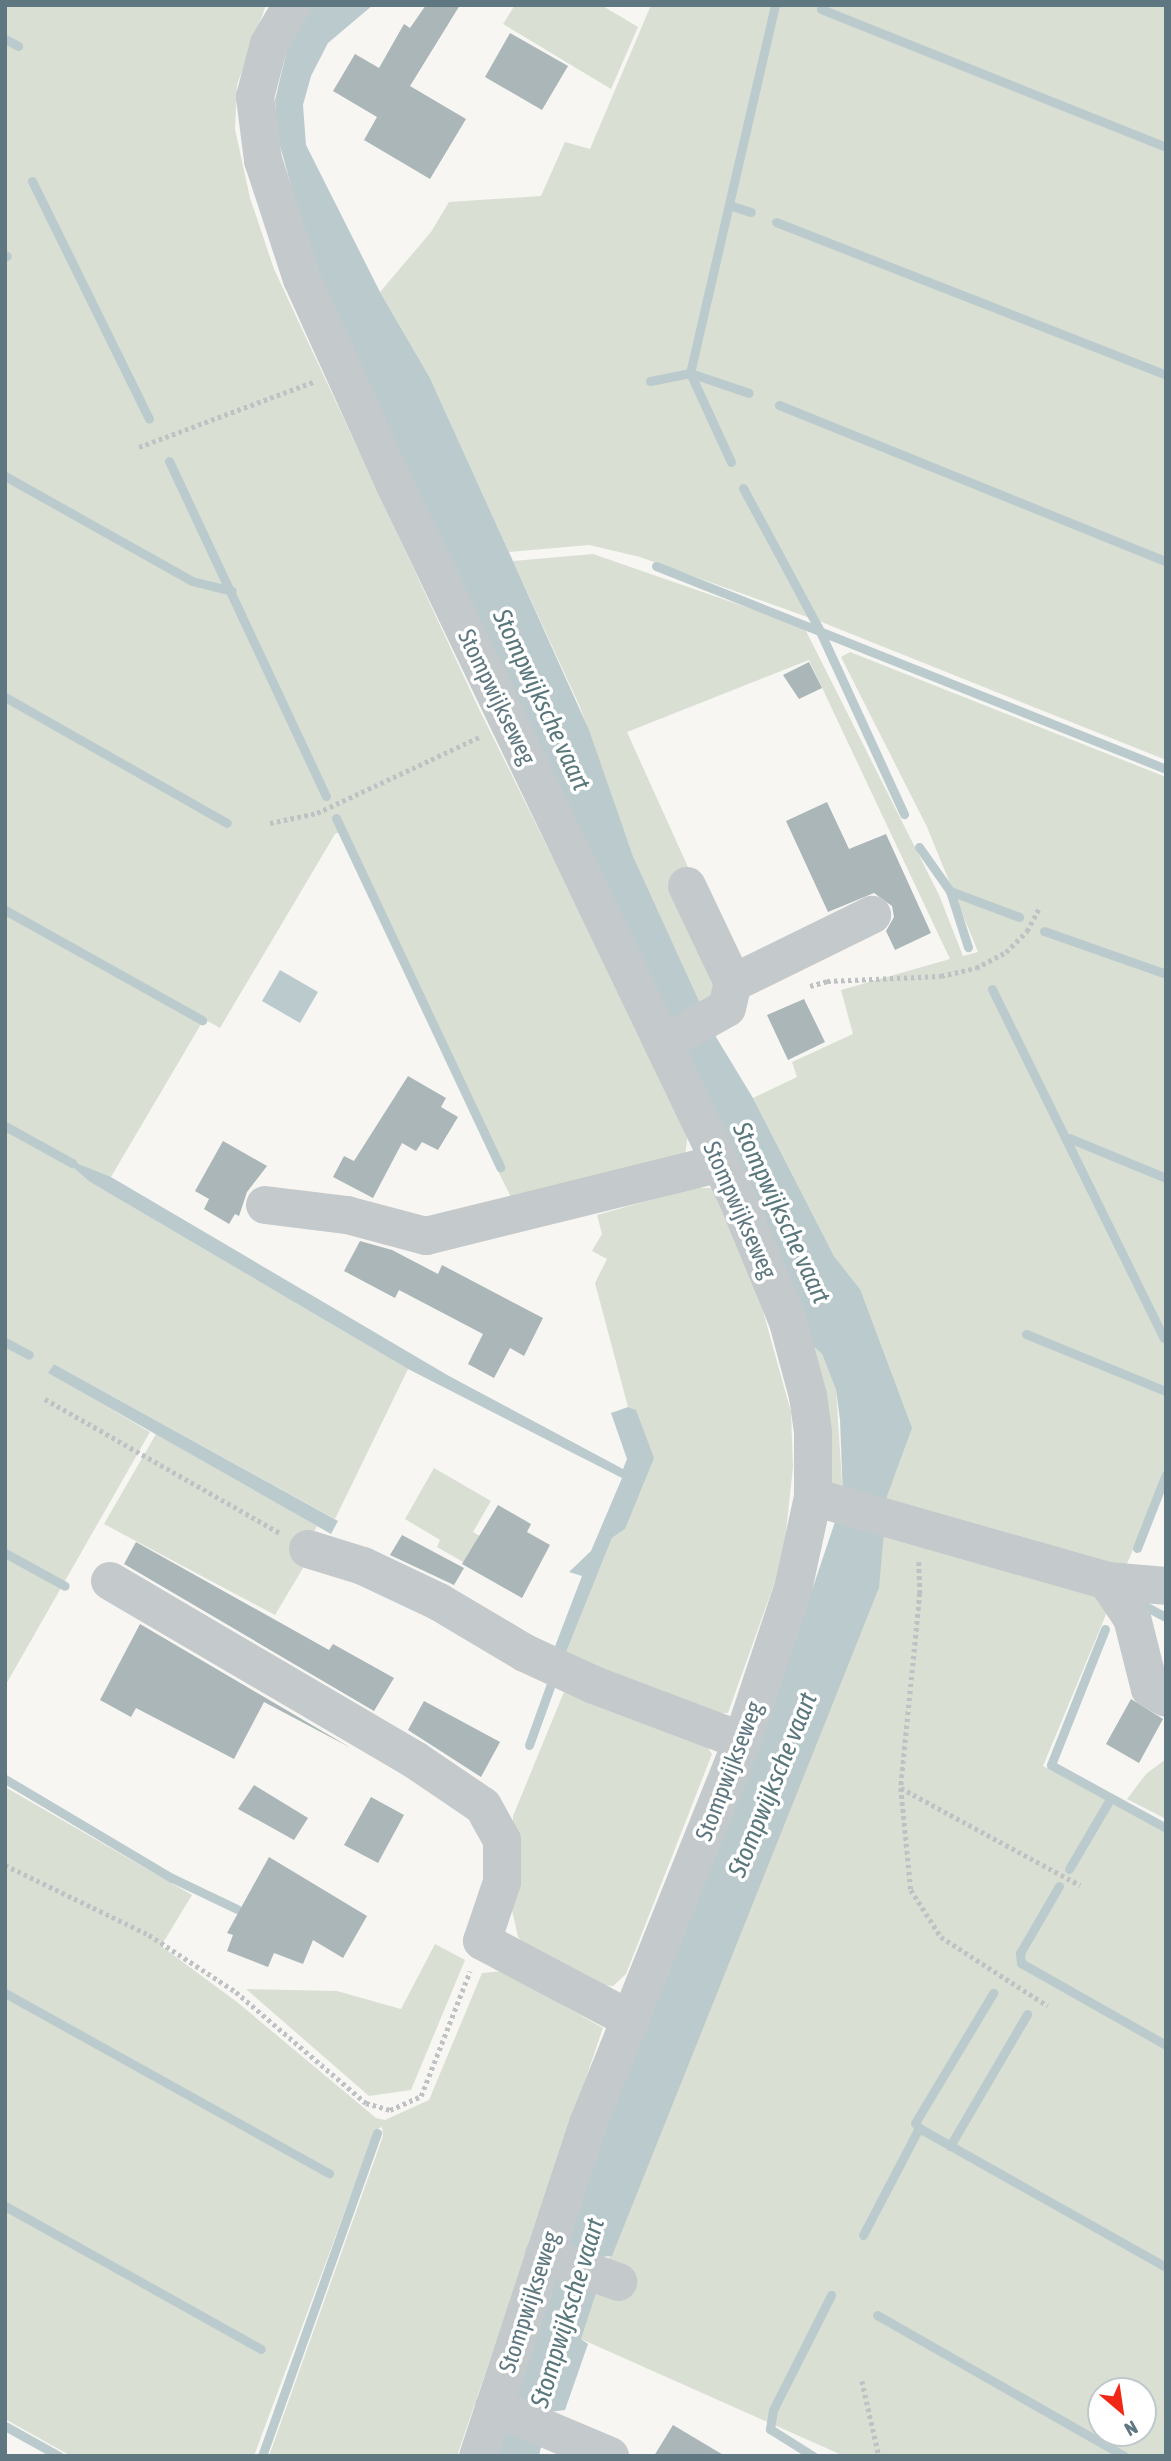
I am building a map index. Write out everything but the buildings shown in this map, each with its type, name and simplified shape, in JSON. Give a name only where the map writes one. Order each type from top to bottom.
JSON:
[{"type":"street","name":"Stompwijkseweg","points":[[293,11],[269,44],[255,97],[257,130],[302,279],[509,723],[668,1041],[766,1266],[800,1360],[826,1501],[794,1585],[742,1741],[588,2124],[550,2257],[499,2410],[478,2456]]},
{"type":"street","points":[[687,886],[730,995]]},
{"type":"street","points":[[668,1041],[730,995],[872,915]]},
{"type":"street","points":[[265,1205],[347,1215],[426,1236],[720,1163]]},
{"type":"street","points":[[826,1501],[906,1527],[1107,1581],[1166,1586]]},
{"type":"street","points":[[308,1549],[363,1566],[414,1590],[594,1685],[742,1741]]},
{"type":"street","points":[[110,1581],[415,1759],[483,1806],[502,1840],[502,1882],[482,1941],[631,2020]]},
{"type":"street","points":[[1107,1581],[1132,1618],[1150,1689],[1166,1698]]},
{"type":"street","points":[[550,2257],[611,2279]]},
{"type":"street","points":[[499,2410],[549,2427],[610,2456]]},
{"type":"path","points":[[139,447],[343,371]]},
{"type":"path","points":[[270,823],[317,813],[509,723]]},
{"type":"path","points":[[802,989],[827,981],[941,976],[976,968],[1006,952],[1027,931],[1039,908]]},
{"type":"path","points":[[45,1399],[308,1549]]},
{"type":"path","points":[[906,1527],[920,1593],[901,1788],[911,1890],[941,1937],[1048,2006]]},
{"type":"path","points":[[901,1788],[1080,1885]]},
{"type":"path","points":[[5,1865],[149,1935],[236,1992],[366,2104],[390,2110],[421,2096],[482,1941]]},
{"type":"path","points":[[862,2381],[879,2456]]},
{"type":"shaded area","points":[[5,5],[266,5],[237,85],[235,129],[250,198],[274,269],[479,709],[688,1131],[685,1158],[516,1207],[498,1171],[504,1168],[346,829],[335,834],[220,1028],[204,1019],[108,1182],[5,1124]]},
{"type":"shaded area","points":[[515,5],[601,5],[638,27],[611,89],[503,24]]},
{"type":"shaded area","points":[[651,5],[1166,5],[1166,760],[824,623],[640,557],[589,545],[509,552],[430,378],[380,292],[431,232],[449,202],[541,196],[565,142],[590,149]]},
{"type":"shaded area","points":[[593,554],[804,627],[939,895],[963,956],[978,952],[927,827],[841,657],[850,652],[1166,777],[1166,1470],[1043,1766],[1166,1831],[1166,2456],[844,2456],[581,2339],[587,2312],[879,1588],[860,1289],[834,1256],[753,1098],[797,1077],[792,1062],[853,1034],[841,990],[950,959],[809,660],[627,732],[692,876],[720,988],[702,1009],[633,856],[580,707],[513,561]]},
{"type":"shaded area","points":[[5,1125],[61,1157],[90,1182],[408,1369],[335,1519],[54,1364],[49,1373],[150,1432],[5,1686]]},
{"type":"shaded area","points":[[693,1188],[712,1188],[758,1293],[791,1412],[793,1467],[783,1559],[728,1713],[707,1713],[565,1655],[612,1538],[625,1529],[636,1410],[628,1407],[595,1283],[607,1259],[592,1251],[602,1234],[597,1215]]},
{"type":"shaded area","points":[[811,1344],[822,1354],[836,1390],[843,1498],[832,1486]]},
{"type":"shaded area","points":[[156,1434],[317,1526],[299,1559],[306,1563],[275,1615],[104,1524]]},
{"type":"shaded area","points":[[434,1468],[491,1501],[473,1532],[496,1546],[482,1573],[437,1547],[440,1540],[405,1519]]},
{"type":"shaded area","points":[[566,1687],[703,1741],[712,1754],[626,1974],[613,1986],[602,1985],[528,1948],[518,1937],[512,1910],[513,1816]]},
{"type":"shaded area","points":[[1166,1759],[1166,1819],[1127,1799],[1146,1774]]},
{"type":"shaded area","points":[[5,1787],[192,1895],[161,1946],[237,2002],[376,2118],[385,2120],[429,2100],[482,1973],[503,1971],[603,2028],[457,2456],[269,2456],[383,2136],[382,2127],[375,2130],[254,2456],[71,2456],[5,2419]]},
{"type":"shaded area","points":[[435,1944],[465,1960],[411,2090],[369,2096],[246,1989],[337,1991],[401,2009]]},
{"type":"water","name":"Stompwijksche vaart","points":[[309,5],[373,5],[328,43],[311,76],[303,105],[306,145],[380,292],[430,378],[589,730],[633,856],[713,1032],[753,1098],[834,1256],[860,1289],[912,1428],[875,1529],[884,1532],[879,1588],[612,2256],[600,2257],[596,2293],[581,2339],[588,2344],[565,2410],[549,2412],[539,2456],[492,2456],[611,2112],[776,1697],[843,1498],[840,1420],[836,1390],[822,1354],[811,1344],[466,603],[309,250],[277,135],[275,100],[289,41]]},
{"type":"water","points":[[280,970],[318,992],[300,1023],[262,1001]]},
{"type":"water","points":[[61,1157],[111,1177],[449,1376],[623,1469],[627,1459],[611,1413],[628,1407],[636,1410],[654,1458],[625,1529],[612,1538],[565,1655],[554,1649],[582,1576],[569,1572],[591,1551],[622,1478],[408,1369],[90,1182]]},
{"type":"water","points":[[54,1364],[338,1521],[331,1534],[48,1373]]},
{"type":"waterway","points":[[731,462],[690,373],[775,5]]},
{"type":"waterway","points":[[821,9],[1166,147]]},
{"type":"waterway","points":[[5,39],[18,46]]},
{"type":"waterway","points":[[32,181],[149,419]]},
{"type":"waterway","points":[[729,205],[751,212]]},
{"type":"waterway","points":[[776,222],[1166,375]]},
{"type":"waterway","points":[[650,381],[690,373],[749,393]]},
{"type":"waterway","points":[[779,405],[1166,561]]},
{"type":"waterway","points":[[169,461],[326,796]]},
{"type":"waterway","points":[[5,476],[192,581],[232,591]]},
{"type":"waterway","points":[[743,488],[818,627],[904,814]]},
{"type":"waterway","points":[[656,566],[1166,769]]},
{"type":"waterway","points":[[5,697],[227,823]]},
{"type":"waterway","points":[[336,818],[500,1167]]},
{"type":"waterway","points":[[919,847],[950,891],[968,947]]},
{"type":"waterway","points":[[950,891],[1019,917]]},
{"type":"waterway","points":[[5,910],[202,1020]]},
{"type":"waterway","points":[[1044,931],[1166,974]]},
{"type":"waterway","points":[[992,989],[1164,1338]]},
{"type":"waterway","points":[[5,1126],[72,1163]]},
{"type":"waterway","points":[[1069,1138],[1166,1178]]},
{"type":"waterway","points":[[1026,1334],[1166,1391]]},
{"type":"waterway","points":[[5,1342],[29,1355]]},
{"type":"waterway","points":[[1137,1548],[1166,1474]]},
{"type":"waterway","points":[[5,1553],[65,1586]]},
{"type":"waterway","points":[[1143,1605],[1166,1617]]},
{"type":"waterway","points":[[1105,1629],[1051,1765],[1166,1828]]},
{"type":"waterway","points":[[529,1745],[552,1681]]},
{"type":"waterway","points":[[5,1779],[172,1878],[237,1909]]},
{"type":"waterway","points":[[1069,1869],[1110,1799]]},
{"type":"waterway","points":[[1059,1886],[1020,1953],[1021,1963],[1166,2045]]},
{"type":"waterway","points":[[5,1993],[329,2173]]},
{"type":"waterway","points":[[919,2128],[915,2123],[993,1993]]},
{"type":"waterway","points":[[950,2146],[1027,2014]]},
{"type":"waterway","points":[[863,2235],[919,2128],[1166,2267]]},
{"type":"waterway","points":[[262,2456],[377,2133]]},
{"type":"waterway","points":[[5,2206],[261,2349]]},
{"type":"waterway","points":[[813,2456],[770,2429],[773,2410],[831,2295]]},
{"type":"waterway","points":[[877,2315],[1124,2456]]},
{"type":"waterway","points":[[5,2426],[59,2456]]}]
